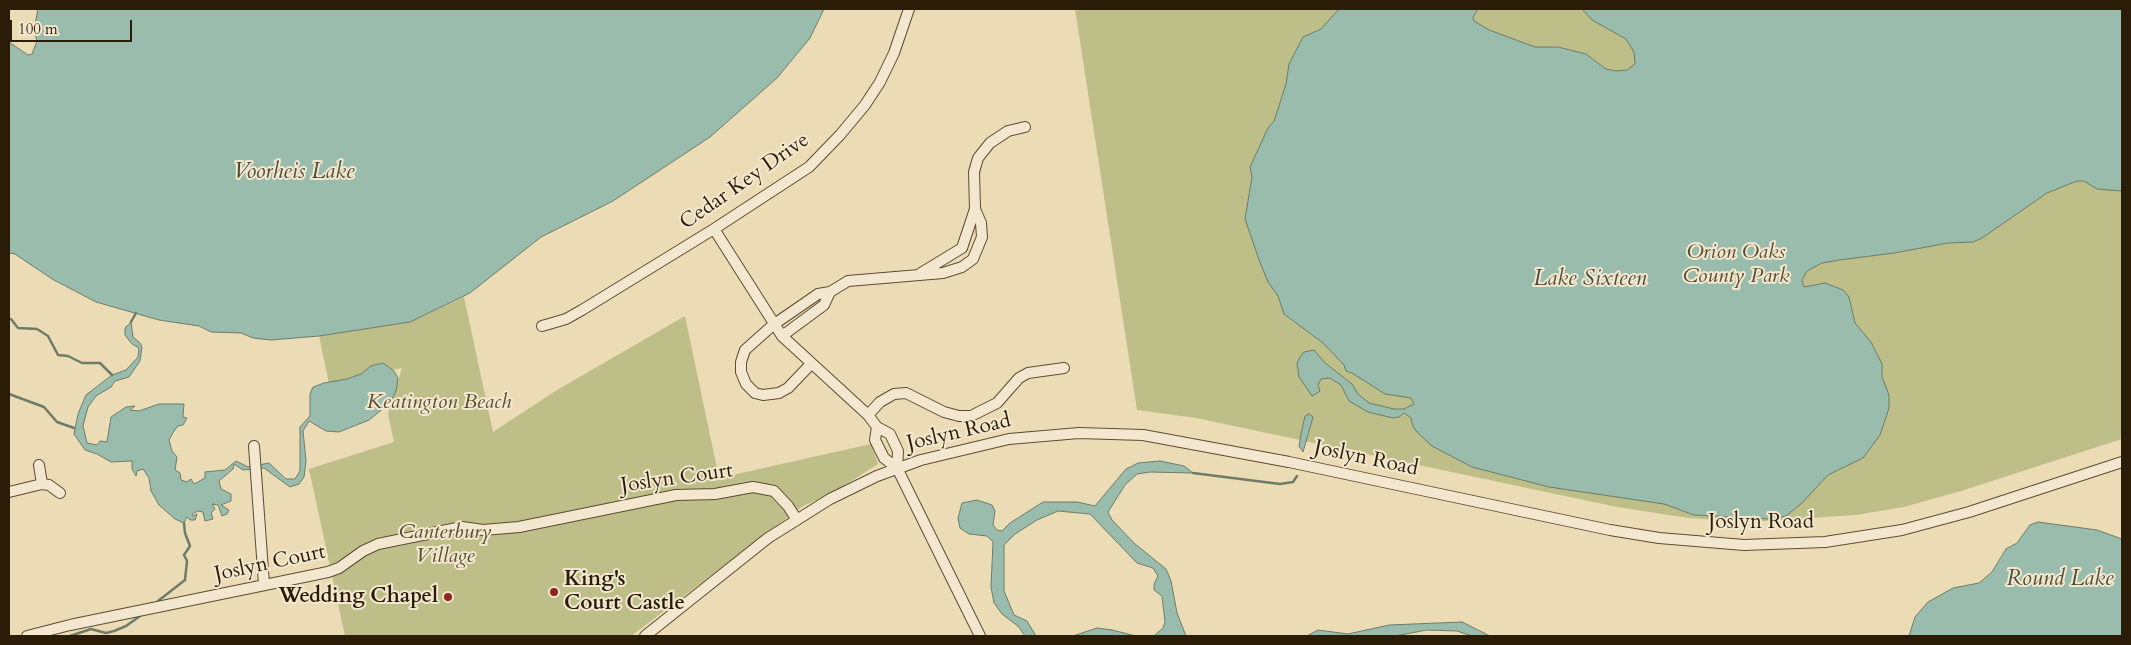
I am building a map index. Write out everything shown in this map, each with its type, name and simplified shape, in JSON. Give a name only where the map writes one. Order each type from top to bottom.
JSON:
[{"type":"street","name":"Cedar Key Drive","points":[[542,326],[566,319],[582,310],[714,229],[809,166],[840,135],[865,105],[880,82],[894,53],[909,9]]},
{"type":"street","points":[[919,274],[962,248],[975,209],[974,172],[978,158],[990,143],[1008,131],[1025,128]]},
{"type":"street","points":[[811,364],[788,388],[779,393],[763,395],[755,392],[746,384],[741,362],[745,350],[774,325],[818,294],[830,292],[848,281],[943,273],[962,267],[973,259],[982,236],[981,222],[975,209]]},
{"type":"street","points":[[714,229],[782,336],[868,415],[877,427],[890,434],[898,451],[898,468],[980,636]]},
{"type":"street","points":[[782,336],[824,305],[830,292]]},
{"type":"street","points":[[868,415],[880,402],[894,394],[906,393],[944,412],[959,416],[971,416],[997,403],[1019,378],[1028,373],[1064,368]]},
{"type":"street","points":[[877,427],[875,440],[884,458],[898,468]]},
{"type":"street","name":"Joslyn Road","points":[[645,636],[768,538],[844,492],[898,468],[944,452],[1009,439],[1079,433],[1143,435],[1289,462],[1610,530],[1666,539],[1744,545],[1825,542],[1911,528],[1969,512],[2122,462]]},
{"type":"street","points":[[254,446],[264,584]]},
{"type":"street","points":[[39,465],[42,484]]},
{"type":"street","points":[[9,492],[42,484],[49,485],[60,493]]},
{"type":"street","name":"Joslyn Court","points":[[27,636],[70,625],[338,568],[363,551],[391,540],[454,528],[470,527],[484,530],[542,523],[676,495],[715,494],[753,487],[774,491],[788,506],[797,520]]},
{"type":"green space","name":"Lake Sixteen","points":[[1075,9],[2122,9],[2122,439],[1961,491],[1904,507],[1856,515],[1748,522],[1688,518],[1617,507],[1196,418],[1137,410]]},
{"type":"green space","points":[[464,297],[493,432],[557,390],[685,316],[719,478],[871,444],[878,464],[831,494],[803,506],[631,636],[345,636],[309,469],[394,442],[388,414],[402,368],[329,384],[319,336],[410,322]]},
{"type":"water","name":"Voorheis Lake","points":[[38,9],[824,9],[810,38],[777,78],[710,137],[613,201],[541,237],[470,293],[410,322],[319,336],[271,340],[253,338],[241,333],[211,332],[199,326],[159,320],[96,302],[52,279],[15,254],[9,253],[9,42],[28,55],[32,54],[37,41],[34,30]]},
{"type":"water","name":"Lake Sixteen","points":[[1339,9],[1478,9],[1473,17],[1474,21],[1489,30],[1535,47],[1558,47],[1586,54],[1606,69],[1616,71],[1627,70],[1635,64],[1634,52],[1626,39],[1592,20],[1582,9],[2122,9],[2122,191],[2097,189],[2084,181],[2077,181],[2047,193],[1982,238],[1973,242],[1948,243],[1894,253],[1839,260],[1822,263],[1807,271],[1802,280],[1804,287],[1825,283],[1843,290],[1849,297],[1855,323],[1871,342],[1882,364],[1882,377],[1889,395],[1889,408],[1880,435],[1863,458],[1828,475],[1802,503],[1786,516],[1770,519],[1694,515],[1664,504],[1549,487],[1472,467],[1432,446],[1416,431],[1411,418],[1404,413],[1399,417],[1393,418],[1368,412],[1349,401],[1341,385],[1330,378],[1321,379],[1318,385],[1320,391],[1312,396],[1299,377],[1297,363],[1300,357],[1304,352],[1314,350],[1324,362],[1352,384],[1358,394],[1369,403],[1394,409],[1404,409],[1414,404],[1411,398],[1385,394],[1346,371],[1344,365],[1323,343],[1284,314],[1278,296],[1268,282],[1245,219],[1252,177],[1250,167],[1268,128],[1274,121],[1286,84],[1289,64],[1303,37],[1321,29]]},
{"type":"water","points":[[131,322],[133,337],[142,347],[140,361],[129,377],[115,381],[111,387],[96,396],[88,407],[83,426],[87,443],[97,445],[100,441],[107,442],[111,417],[126,407],[135,406],[130,410],[139,411],[159,404],[184,404],[183,417],[187,418],[183,425],[178,426],[169,440],[172,451],[177,457],[175,470],[180,473],[181,480],[187,482],[191,479],[194,484],[205,478],[205,472],[225,470],[236,461],[248,467],[269,463],[286,479],[295,479],[300,471],[300,427],[310,416],[310,394],[313,387],[347,379],[361,374],[371,366],[383,363],[394,371],[398,378],[396,391],[390,403],[369,420],[339,432],[326,431],[309,421],[303,431],[306,461],[304,477],[299,484],[290,487],[264,468],[243,470],[234,464],[233,469],[219,481],[221,489],[231,494],[231,501],[221,505],[229,510],[227,514],[222,516],[218,505],[212,504],[215,509],[211,513],[213,519],[205,521],[203,512],[198,511],[192,514],[193,516],[197,514],[195,520],[190,520],[187,517],[184,523],[175,519],[159,505],[151,491],[149,478],[143,469],[137,471],[136,476],[132,469],[132,461],[111,462],[85,450],[74,434],[78,414],[86,395],[112,375],[126,370],[138,357],[139,348],[132,344],[125,335],[125,328]]},
{"type":"water","points":[[1309,414],[1313,417],[1303,452],[1299,446],[1305,416]]},
{"type":"water","points":[[1160,461],[1184,466],[1193,473],[1150,472],[1137,474],[1125,485],[1108,512],[1112,520],[1134,543],[1166,569],[1171,581],[1177,613],[1186,636],[1154,636],[1163,628],[1165,622],[1162,596],[1154,590],[1154,584],[1158,576],[1153,568],[1137,563],[1090,514],[1058,511],[1037,520],[1015,534],[1004,545],[1004,591],[1014,615],[1027,621],[1036,636],[1025,636],[1019,627],[1002,614],[994,603],[991,587],[993,542],[987,536],[969,534],[960,528],[958,518],[962,503],[977,500],[992,505],[995,511],[993,525],[997,530],[1002,531],[1010,523],[1043,502],[1077,502],[1095,506],[1126,469],[1138,463]]},
{"type":"water","name":"Round Lake","points":[[2038,522],[2097,530],[2122,539],[2122,636],[1909,636],[1915,617],[1928,602],[1953,588],[1979,583],[1992,572],[2006,549],[2017,543],[2030,525]]},
{"type":"water","points":[[1462,622],[1490,636],[1472,636],[1457,631],[1427,630],[1395,636],[1307,636],[1318,630],[1348,634],[1389,625]]},
{"type":"water","points":[[1097,628],[1112,630],[1136,636],[1073,636]]},
{"type":"waterway","points":[[131,322],[136,313]]},
{"type":"waterway","points":[[11,319],[18,328],[37,329],[48,336],[58,355],[68,356],[82,363],[100,363],[112,375]]},
{"type":"waterway","points":[[9,394],[44,407],[57,422],[74,428]]},
{"type":"waterway","points":[[1193,473],[1280,484],[1293,482],[1297,476]]},
{"type":"waterway","points":[[158,601],[185,580],[187,561],[184,555],[190,546],[185,533],[184,523]]},
{"type":"waterway","points":[[70,636],[91,629],[106,633],[114,631],[126,626],[140,616]]},
{"type":"place","name":"King's Court Castle","points":[[554,592]]},
{"type":"place","name":"Wedding Chapel","points":[[448,597]]},
{"type":"park label","name":"Orion Oaks County Park","points":[[1736,265]]},
{"type":"park label","name":"Keatington Beach","points":[[439,403]]},
{"type":"park label","name":"Canterbury Village","points":[[445,545]]}]
